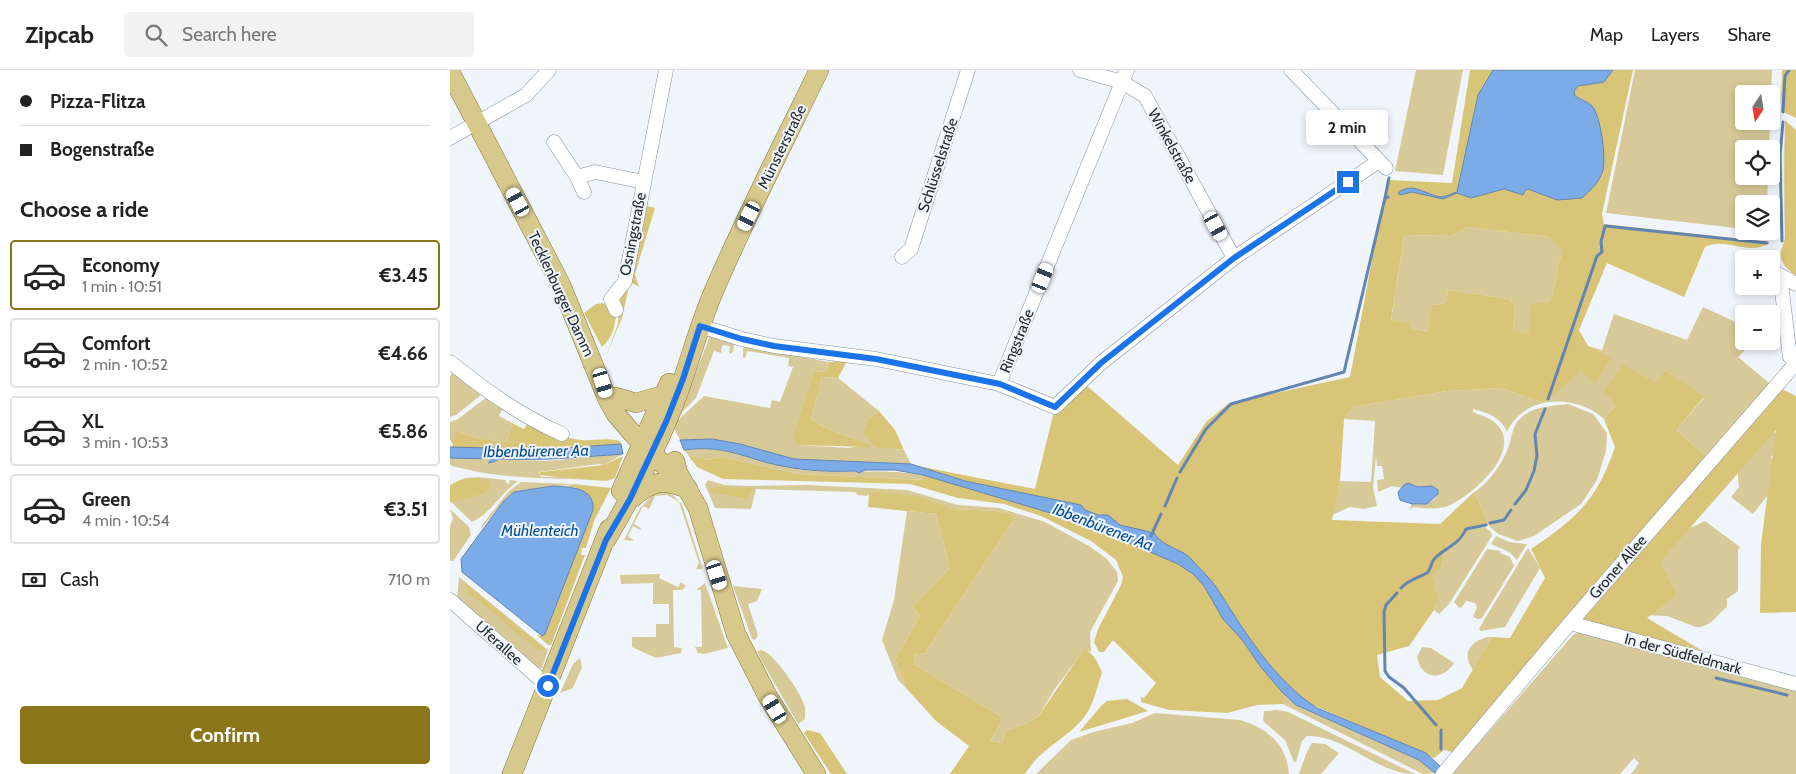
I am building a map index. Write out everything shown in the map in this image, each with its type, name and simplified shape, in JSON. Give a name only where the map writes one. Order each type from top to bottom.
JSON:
[{"type":"main road","name":"Münsterstraße","points":[[512,774],[606,540],[620,494],[683,379],[698,330],[736,241],[819,70]]},
{"type":"main road","name":"Tecklenburger Damm","points":[[450,72],[561,286],[603,383],[607,398],[616,414],[650,442]]},
{"type":"main road","name":"Münsterstraße","points":[[606,540],[630,499],[672,375],[698,330]]},
{"type":"main road","name":"Tecklenburger Damm","points":[[603,383],[650,442]]},
{"type":"main road","points":[[616,397],[636,403],[664,395]]},
{"type":"main road","points":[[650,442],[675,461],[678,473],[690,490],[698,508],[736,634],[766,695],[816,774]]},
{"type":"main road","points":[[630,499],[648,486],[660,482],[675,484],[690,490]]},
{"type":"street","points":[[450,138],[526,94],[549,70]]},
{"type":"street","name":"Osningstraße","points":[[616,310],[611,299],[625,281],[666,70]]},
{"type":"street","name":"Schlüsselstraße","points":[[902,257],[911,250],[968,70]]},
{"type":"street","name":"Winkelstraße","points":[[1080,70],[1124,76],[1144,96],[1234,258]]},
{"type":"street","points":[[1000,384],[1055,407],[1101,363],[1234,258],[1383,164],[1291,70]]},
{"type":"street","name":"Ringstraße","points":[[698,330],[774,346],[876,359],[1000,384],[1124,76]]},
{"type":"street","points":[[554,142],[584,192]]},
{"type":"street","name":"Osningstraße","points":[[576,177],[595,172],[644,182]]},
{"type":"street","name":"Groner Allee","points":[[1446,770],[1570,622],[1796,362],[1790,357],[1780,275],[1796,284]]},
{"type":"street","points":[[450,362],[488,392],[541,425],[562,434]]},
{"type":"street","name":"Uferallee","points":[[450,600],[548,686]]},
{"type":"street","name":"In der Südfeldmark","points":[[1570,622],[1796,684]]},
{"type":"shaded area","points":[[1416,70],[1463,70],[1443,175],[1395,171]]},
{"type":"shaded area","points":[[1470,70],[1493,70],[1478,95],[1457,192],[1471,198],[1504,189],[1523,195],[1525,190],[1528,189],[1557,200],[1603,169],[1600,127],[1591,105],[1575,96],[1574,91],[1578,86],[1610,74],[1613,70],[1633,70],[1602,214],[1604,224],[1735,238],[1735,240],[1770,242],[1755,248],[1721,244],[1705,247],[1684,297],[1607,263],[1579,330],[1588,346],[1611,358],[1596,383],[1581,371],[1544,403],[1501,388],[1447,391],[1354,407],[1344,419],[1340,481],[1332,520],[1440,524],[1474,492],[1489,525],[1464,531],[1456,542],[1447,543],[1441,569],[1431,575],[1439,598],[1434,610],[1409,646],[1377,655],[1380,677],[1408,701],[1438,700],[1462,688],[1492,637],[1510,638],[1545,578],[1531,549],[1561,527],[1584,506],[1601,481],[1608,465],[1615,447],[1604,419],[1616,405],[1604,391],[1623,365],[1656,383],[1665,370],[1704,397],[1676,430],[1705,455],[1768,382],[1796,396],[1796,612],[1760,613],[1761,544],[1776,430],[1660,562],[1676,595],[1647,618],[1713,657],[1569,616],[1455,753],[1444,750],[1434,758],[1283,692],[1283,704],[1257,705],[1227,713],[1169,710],[1141,702],[1141,697],[1144,698],[1156,683],[1113,640],[1104,652],[1099,652],[1094,642],[1098,629],[1121,585],[1123,577],[1116,560],[1091,541],[1041,516],[1004,504],[958,498],[910,484],[723,479],[697,467],[688,455],[707,460],[721,457],[799,474],[923,480],[923,467],[1035,489],[1053,415],[1086,385],[1178,465],[1206,422],[1229,403],[1350,377],[1387,180],[1452,183]],"holes":[[[1468,227],[1549,237],[1560,247],[1561,254],[1552,298],[1547,303],[1534,303],[1531,306],[1528,333],[1513,331],[1515,305],[1509,299],[1448,290],[1446,303],[1432,305],[1428,331],[1410,329],[1410,323],[1391,320],[1404,235],[1451,236]]]},
{"type":"shaded area","points":[[1635,70],[1772,70],[1771,85],[1735,85],[1735,130],[1770,130],[1769,140],[1735,140],[1735,185],[1768,185],[1767,195],[1735,195],[1735,228],[1606,213]]},
{"type":"shaded area","points":[[1782,70],[1796,70],[1796,118],[1781,111]]},
{"type":"shaded area","points":[[1785,120],[1796,130],[1796,276],[1785,266],[1781,255],[1785,236]]},
{"type":"shaded area","points":[[644,205],[655,208],[635,274],[639,287],[630,282],[622,318],[606,356],[618,324],[620,297],[625,292]]},
{"type":"shaded area","points":[[1468,227],[1549,237],[1561,247],[1552,298],[1547,303],[1534,303],[1528,333],[1513,332],[1515,305],[1509,299],[1448,290],[1446,303],[1432,305],[1429,331],[1409,329],[1391,321],[1404,235],[1451,236]]},
{"type":"shaded area","points":[[603,303],[616,312],[613,331],[602,347],[584,313],[596,304]]},
{"type":"shaded area","points":[[1703,307],[1735,322],[1735,350],[1745,350],[1738,357],[1768,382],[1705,455],[1676,430],[1704,398],[1665,370],[1657,383],[1616,405],[1604,419],[1580,405],[1552,402],[1526,410],[1515,420],[1507,432],[1498,419],[1473,409],[1473,412],[1487,417],[1494,422],[1502,433],[1504,445],[1500,457],[1492,470],[1470,492],[1448,506],[1440,508],[1413,507],[1409,510],[1412,504],[1420,505],[1427,503],[1438,494],[1432,486],[1418,487],[1408,483],[1402,488],[1392,486],[1378,492],[1377,480],[1384,479],[1382,466],[1377,466],[1376,456],[1373,487],[1377,506],[1364,509],[1350,507],[1332,515],[1340,481],[1371,482],[1375,421],[1344,419],[1354,407],[1447,391],[1501,388],[1544,403],[1581,370],[1596,382],[1588,346],[1602,350],[1614,314],[1687,340]]},
{"type":"shaded area","points":[[710,336],[734,344],[733,352],[729,354],[730,346],[722,345],[721,353],[714,351],[696,398],[679,415]]},
{"type":"shaded area","points":[[746,346],[828,362],[827,371],[814,372],[799,445],[849,448],[868,444],[823,427],[811,419],[822,377],[838,378],[879,411],[869,418],[893,449],[904,450],[911,464],[794,459],[727,441],[680,440],[675,430],[675,423],[704,396],[770,408],[772,400],[780,402],[793,367],[788,366],[789,358],[747,351],[745,358],[743,358],[743,348]]},
{"type":"shaded area","points":[[847,361],[838,378],[822,377],[811,419],[823,427],[868,444],[870,447],[799,445],[793,438],[814,372],[827,371],[828,362]]},
{"type":"shaded area","points":[[450,367],[481,392],[481,395],[456,415],[450,417],[450,377],[452,373]]},
{"type":"shaded area","points":[[487,397],[503,408],[499,416],[512,423],[507,442],[477,438],[455,430],[455,439],[450,439],[450,422],[458,419]]},
{"type":"shaded area","points":[[1568,404],[1593,414],[1607,433],[1606,451],[1597,480],[1581,504],[1534,536],[1518,541],[1498,534],[1490,527],[1474,492],[1493,475],[1508,448],[1516,424],[1523,416],[1539,408]]},
{"type":"shaded area","points":[[879,411],[895,430],[904,450],[875,447],[863,432],[869,418]]},
{"type":"shaded area","points":[[529,421],[567,437],[581,440],[615,440],[620,441],[621,444],[551,450],[451,448],[453,445],[450,439],[455,439],[455,430],[477,438],[507,442],[512,423],[524,429]]},
{"type":"shaded area","points":[[1764,425],[1784,439],[1771,457],[1778,482],[1753,514],[1731,497],[1739,487],[1736,459]]},
{"type":"shaded area","points":[[710,448],[732,451],[796,469],[907,473],[923,475],[923,480],[799,474],[721,457],[707,460],[688,455],[684,450]]},
{"type":"shaded area","points":[[623,454],[604,465],[599,464],[539,472],[539,475],[542,477],[564,476],[607,481],[508,476],[489,474],[450,465],[450,458],[546,461]]},
{"type":"shaded area","points":[[623,456],[615,478],[607,481],[539,475],[540,472],[604,465]]},
{"type":"shaded area","points":[[479,477],[506,480],[506,483],[509,484],[510,480],[518,481],[490,509],[472,522],[450,501],[484,494],[460,480]]},
{"type":"shaded area","points":[[475,478],[490,482],[490,487],[484,494],[450,502],[450,485],[460,480]]},
{"type":"shaded area","points":[[708,480],[725,485],[808,485],[907,490],[958,505],[999,508],[1045,522],[1089,546],[1107,559],[1117,572],[1118,581],[1090,632],[1091,652],[1084,650],[1054,690],[1038,717],[1006,731],[1002,743],[990,741],[1000,724],[1000,716],[913,664],[913,655],[925,653],[1017,515],[995,511],[952,509],[870,492],[867,496],[858,495],[855,492],[756,489],[751,509],[715,508],[705,485]]},
{"type":"shaded area","points":[[521,482],[573,484],[514,492],[503,502],[481,529],[482,525],[509,491]]},
{"type":"shaded area","points":[[573,484],[611,488],[594,521],[586,548],[582,548],[581,555],[585,555],[551,645],[548,645],[537,635],[542,636],[545,634],[591,512],[575,487],[565,487]]},
{"type":"shaded area","points":[[715,487],[753,488],[747,499],[711,492],[710,489]]},
{"type":"shaded area","points":[[656,492],[669,492],[682,504],[703,569],[696,569],[699,563],[679,502],[667,495],[655,496],[649,509],[643,506],[634,524],[641,528],[640,530],[633,526],[628,536],[634,541],[624,540],[640,508]]},
{"type":"shaded area","points":[[869,492],[920,497],[952,509],[995,511],[1017,515],[925,653],[913,655],[913,664],[1000,716],[1000,724],[990,741],[1002,743],[1006,731],[1038,717],[1084,649],[1091,653],[1102,673],[1086,715],[1075,727],[1045,751],[1025,774],[950,774],[969,746],[936,721],[906,688],[895,659],[920,616],[913,606],[950,568],[936,514],[868,507]]},
{"type":"shaded area","points":[[450,509],[469,527],[471,535],[453,561],[450,561],[450,526],[453,519]]},
{"type":"shaded area","points":[[907,511],[936,514],[950,568],[913,606],[920,616],[895,659],[906,688],[898,680],[882,640],[894,600]]},
{"type":"shaded area","points":[[1705,521],[1740,547],[1738,550],[1738,591],[1727,599],[1727,607],[1710,623],[1696,627],[1667,616],[1643,615],[1623,602],[1679,533]]},
{"type":"shaded area","points":[[1485,527],[1491,532],[1492,536],[1449,604],[1439,614],[1434,610],[1439,598],[1430,575],[1441,569],[1447,543],[1460,537],[1463,531]]},
{"type":"shaded area","points":[[1496,536],[1509,542],[1527,544],[1517,560],[1509,552],[1491,544]]},
{"type":"shaded area","points":[[1528,548],[1540,568],[1505,627],[1481,631],[1479,629],[1481,625]]},
{"type":"shaded area","points":[[1487,549],[1501,551],[1500,553],[1510,557],[1514,566],[1482,618],[1478,619],[1473,617],[1477,607],[1475,603],[1466,601],[1459,608],[1454,602]]},
{"type":"shaded area","points":[[660,574],[659,578],[678,587],[681,582],[686,586],[682,590],[673,590],[674,647],[682,648],[681,653],[656,658],[632,647],[632,637],[656,637],[656,624],[669,624],[669,604],[653,604],[653,583],[621,584],[620,575]]},
{"type":"shaded area","points":[[459,577],[548,650],[542,668],[537,669],[457,600]]},
{"type":"shaded area","points":[[464,582],[544,650],[537,650],[469,593]]},
{"type":"shaded area","points":[[705,583],[728,648],[705,654],[698,653],[695,647],[702,647],[701,590],[696,590]]},
{"type":"shaded area","points":[[733,586],[762,589],[757,601],[748,604],[758,635],[755,640],[752,639]]},
{"type":"shaded area","points":[[1583,630],[1796,690],[1796,774],[1631,774],[1639,763],[1634,758],[1620,774],[1452,774],[1573,635]]},
{"type":"shaded area","points":[[1492,637],[1473,670],[1469,664],[1469,649],[1476,642]]},
{"type":"shaded area","points":[[1422,647],[1431,648],[1454,663],[1444,673],[1438,675],[1427,674],[1419,664],[1417,657]]},
{"type":"shaded area","points":[[761,650],[773,657],[803,701],[805,719],[798,724],[760,658],[757,651]]},
{"type":"shaded area","points":[[580,658],[582,667],[573,688],[560,693],[573,664]]},
{"type":"shaded area","points":[[1282,692],[1304,709],[1419,760],[1435,773],[1423,774],[1283,704]]},
{"type":"shaded area","points":[[1127,699],[1148,711],[1079,732],[1107,701]]},
{"type":"shaded area","points":[[1277,710],[1288,712],[1415,774],[1387,768],[1348,748],[1321,737],[1307,736],[1302,741],[1296,762],[1294,762],[1285,740],[1263,721],[1264,711]]},
{"type":"shaded area","points":[[1155,713],[1240,720],[1250,723],[1267,733],[1280,746],[1289,774],[1036,774],[1071,740],[1093,732],[1132,723]]},
{"type":"shaded area","points":[[807,730],[820,733],[847,774],[831,774],[804,733]]},
{"type":"shaded area","points":[[1312,743],[1325,744],[1339,753],[1321,774],[1299,774],[1306,754]]},
{"type":"water","points":[[1493,70],[1613,70],[1604,82],[1578,86],[1574,91],[1575,96],[1592,106],[1595,111],[1603,147],[1604,164],[1601,175],[1594,186],[1582,198],[1557,200],[1528,189],[1525,190],[1523,195],[1504,189],[1471,198],[1457,193],[1443,199],[1412,192],[1400,195],[1398,193],[1409,188],[1441,197],[1457,192],[1478,95]]},
{"type":"water","name":"Ibbenbürener Aa","points":[[712,439],[740,444],[794,459],[911,464],[965,481],[1081,505],[1085,510],[1098,515],[1108,515],[1120,525],[1154,533],[1162,542],[1189,557],[1207,576],[1262,656],[1302,697],[1317,708],[1426,753],[1441,767],[1435,773],[1419,760],[1296,705],[1282,692],[1260,666],[1243,641],[1223,619],[1204,586],[1193,574],[1178,564],[1094,526],[923,475],[895,470],[865,470],[859,473],[855,471],[800,469],[712,449],[684,450],[680,440]]},
{"type":"water","name":"Ibbenbürener Aa","points":[[621,444],[623,454],[547,459],[502,459],[488,463],[492,459],[450,458],[450,447],[489,448],[492,446],[494,448],[510,449],[541,449]]},
{"type":"water","points":[[1408,483],[1418,487],[1432,486],[1438,490],[1438,494],[1427,504],[1412,504],[1400,500],[1398,492]]},
{"type":"water","name":"Mühlenteich","points":[[553,486],[574,488],[586,493],[593,502],[593,510],[545,634],[542,636],[462,572],[461,559],[503,502],[514,492]]},
{"type":"waterway","points":[[1783,112],[1785,76],[1789,70]]},
{"type":"waterway","points":[[1782,241],[1780,155],[1783,122]]},
{"type":"waterway","points":[[1385,198],[1389,178]]},
{"type":"waterway","points":[[1180,472],[1206,429],[1231,404],[1344,372],[1385,198],[1388,197]]},
{"type":"waterway","points":[[1548,399],[1597,256],[1602,252],[1601,242],[1605,226],[1767,243]]},
{"type":"waterway","points":[[1515,504],[1526,490],[1534,471],[1537,456],[1535,434],[1545,409]]},
{"type":"waterway","points":[[1165,506],[1177,478]]},
{"type":"waterway","points":[[1490,523],[1504,520],[1511,510]]},
{"type":"waterway","name":"Ibbenbürener Aa","points":[[1151,536],[1161,514]]},
{"type":"waterway","points":[[1401,588],[1408,582],[1428,572],[1435,558],[1460,539],[1466,529],[1486,525]]},
{"type":"waterway","points":[[1397,593],[1386,605],[1384,612],[1385,671],[1389,677],[1404,688],[1436,725]]},
{"type":"waterway","points":[[1716,678],[1787,695]]},
{"type":"waterway","points":[[1441,730],[1441,749]]},
{"type":"route","points":[[548,686],[606,540],[641,478],[666,422],[683,379],[700,326],[742,339],[774,346],[876,359],[1000,384],[1055,407],[1101,363],[1234,258],[1348,182]]}]
